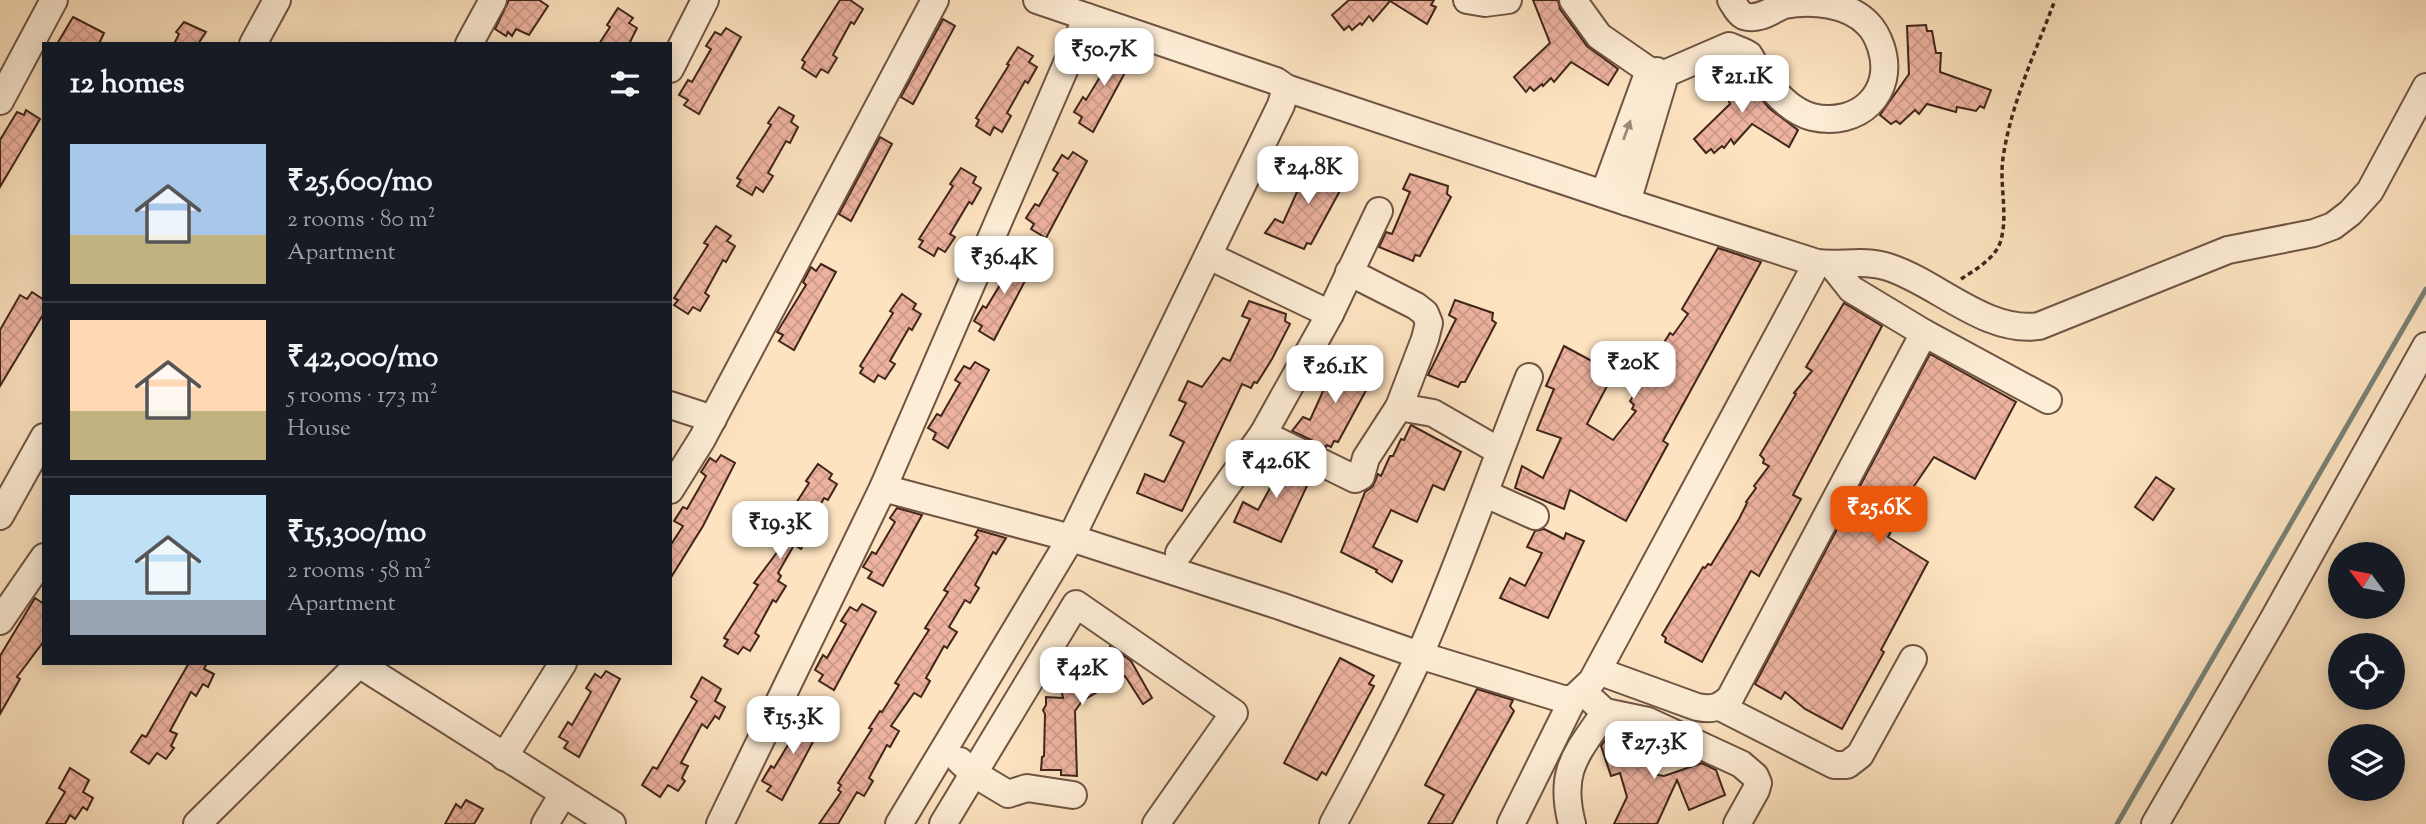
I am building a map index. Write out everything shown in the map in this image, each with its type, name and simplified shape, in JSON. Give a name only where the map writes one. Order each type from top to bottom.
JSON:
[{"type":"street","points":[[2,94],[54,0]]},
{"type":"street","points":[[254,42],[277,0]]},
{"type":"street","points":[[470,42],[493,0]]},
{"type":"street","points":[[672,65],[705,0]]},
{"type":"street","points":[[672,487],[713,419],[935,0]]},
{"type":"street","points":[[1037,0],[1276,81],[1286,88],[1615,198],[1825,264],[1852,261],[1884,265],[2011,326],[2025,328],[2039,326],[2228,250],[2314,233],[2333,226],[2350,214],[2370,191],[2426,87]]},
{"type":"street","points":[[1467,0],[1485,3],[1508,0]]},
{"type":"street","points":[[1573,0],[1599,36],[1657,73],[1663,82],[1615,198]]},
{"type":"street","points":[[1657,73],[1730,46],[1748,55],[1781,98],[1794,109],[1827,119],[1848,116],[1865,109],[1881,87],[1886,71],[1877,36],[1864,20],[1846,8],[1814,1],[1787,4],[1757,17],[1736,8],[1730,46]]},
{"type":"street","points":[[720,824],[883,488],[1087,17]]},
{"type":"street","points":[[899,824],[1071,538],[1209,256],[1281,105],[1286,88]]},
{"type":"street","points":[[1179,553],[1263,435],[1330,314],[1379,211]]},
{"type":"street","points":[[1209,256],[1330,314]]},
{"type":"street","points":[[1825,264],[1851,289],[1924,333],[2048,400]]},
{"type":"street","points":[[1511,824],[1584,687],[1825,264]]},
{"type":"street","points":[[1263,435],[1355,479],[1361,477],[1366,458],[1399,407],[1429,323],[1425,313],[1416,306],[1349,272]]},
{"type":"street","points":[[883,488],[1071,538],[1280,606],[1419,655],[1563,699],[1584,687],[1710,709],[1720,707],[1730,698],[1924,333]]},
{"type":"street","points":[[2155,824],[2426,346]]},
{"type":"street","points":[[1333,824],[1419,655],[1486,494],[1499,451],[1529,377]]},
{"type":"street","points":[[672,406],[713,419]]},
{"type":"street","points":[[1399,407],[1433,413],[1499,451]]},
{"type":"street","points":[[0,516],[42,442]]},
{"type":"street","points":[[1486,494],[1535,516]]},
{"type":"street","points":[[0,621],[42,559]]},
{"type":"street","points":[[943,824],[1076,604],[1234,713],[1156,824]]},
{"type":"street","points":[[1720,707],[1813,757],[1834,765],[1847,765],[1860,755],[1913,659]]},
{"type":"street","points":[[197,824],[358,665]]},
{"type":"street","points":[[361,665],[612,824]]},
{"type":"street","points":[[504,757],[562,665]]},
{"type":"street","points":[[1584,687],[1605,712],[1648,721],[1741,764],[1755,776],[1758,783],[1737,824]]},
{"type":"street","points":[[1572,824],[1567,804],[1571,762],[1605,712]]},
{"type":"street","points":[[945,747],[973,773],[1008,794],[1027,788],[1073,795]]},
{"type":"street","points":[[545,824],[563,794]]},
{"type":"path","points":[[1941,294],[1986,262],[1999,247],[2004,228],[2003,160],[2012,115],[2055,0]]},
{"type":"building","points":[[509,0],[539,0],[548,6],[529,35],[516,29],[512,36],[508,32],[506,36],[495,29]]},
{"type":"building","points":[[840,0],[850,0],[863,9],[854,24],[851,22],[833,55],[837,58],[828,73],[821,69],[816,77],[802,68],[805,62],[802,60]]},
{"type":"building","points":[[1349,0],[1434,0],[1431,5],[1436,7],[1427,24],[1390,1],[1373,21],[1369,16],[1362,25],[1360,23],[1352,30],[1349,26],[1344,30],[1332,15]]},
{"type":"building","points":[[1533,0],[1558,0],[1560,9],[1587,46],[1618,69],[1608,85],[1571,62],[1554,82],[1551,78],[1543,86],[1542,84],[1534,91],[1530,87],[1526,92],[1514,77],[1550,43]]},
{"type":"building","points":[[618,8],[633,18],[629,23],[637,28],[630,42],[600,42],[610,27],[607,25]]},
{"type":"building","points":[[73,17],[104,33],[100,42],[58,42]]},
{"type":"building","points":[[943,19],[955,26],[913,104],[901,97]]},
{"type":"building","points":[[184,22],[206,32],[199,42],[175,42],[179,34],[176,32]]},
{"type":"building","points":[[1926,25],[1927,31],[1932,31],[1936,53],[1941,53],[1940,72],[1991,90],[1984,108],[1980,106],[1976,111],[1957,107],[1956,112],[1927,104],[1919,114],[1915,110],[1900,124],[1896,121],[1891,124],[1880,115],[1909,74],[1907,26]]},
{"type":"building","points":[[726,28],[741,37],[699,114],[684,105],[688,100],[679,95],[688,80],[692,82],[711,49],[706,46],[715,32],[721,35]]},
{"type":"building","points":[[1121,46],[1135,54],[1093,132],[1079,123],[1082,117],[1074,112],[1083,97],[1086,100],[1106,67],[1100,63],[1110,49],[1116,53]]},
{"type":"building","points":[[1018,47],[1033,56],[1029,62],[1037,67],[1028,83],[1025,81],[1007,113],[1011,116],[1002,132],[994,127],[990,135],[976,126],[979,120],[976,118]]},
{"type":"building","points":[[1729,63],[1738,66],[1750,86],[1770,109],[1798,130],[1789,147],[1752,124],[1734,144],[1731,139],[1724,148],[1722,146],[1714,153],[1711,149],[1706,153],[1694,139],[1730,104],[1716,69]]},
{"type":"building","points":[[779,107],[794,116],[791,122],[798,127],[790,143],[786,141],[768,173],[773,176],[763,192],[756,187],[752,195],[737,186],[741,180],[737,178],[771,125],[768,123]]},
{"type":"building","points":[[26,110],[40,119],[0,187],[0,140],[17,112],[24,115]]},
{"type":"building","points":[[880,137],[892,144],[851,221],[839,214]]},
{"type":"building","points":[[1073,152],[1087,161],[1046,238],[1031,229],[1034,224],[1026,218],[1035,204],[1039,206],[1058,173],[1053,170],[1062,155],[1068,159]]},
{"type":"building","points":[[1302,162],[1339,175],[1338,182],[1343,185],[1311,244],[1307,243],[1304,249],[1265,233],[1275,219],[1283,223],[1302,181],[1294,177]]},
{"type":"building","points":[[961,168],[976,177],[973,183],[981,188],[972,204],[969,202],[950,234],[955,237],[945,252],[938,248],[934,256],[919,247],[923,241],[919,239],[953,186],[950,184]]},
{"type":"building","points":[[1410,174],[1448,186],[1447,194],[1451,197],[1420,256],[1415,255],[1413,261],[1379,247],[1386,232],[1392,234],[1410,192],[1403,189]]},
{"type":"building","points":[[716,226],[731,236],[727,241],[735,246],[726,262],[723,260],[705,293],[709,296],[700,311],[693,307],[688,314],[674,305],[678,300],[674,298],[708,245],[704,243]]},
{"type":"building","points":[[1718,248],[1761,262],[1663,441],[1668,444],[1626,521],[1570,490],[1564,509],[1515,488],[1522,466],[1543,478],[1561,438],[1537,430],[1554,389],[1546,386],[1564,346],[1614,373],[1587,424],[1613,440],[1636,411],[1632,409],[1634,405],[1630,401],[1670,333],[1673,335],[1688,314],[1682,309]]},
{"type":"building","points":[[1021,254],[1035,262],[994,340],[979,331],[982,326],[974,321],[983,306],[986,308],[1006,275],[1001,272],[1010,257],[1016,261]]},
{"type":"building","points":[[821,264],[836,272],[794,350],[779,341],[783,335],[777,332],[806,285],[803,282],[811,267],[816,271]]},
{"type":"building","points":[[32,292],[42,299],[42,316],[0,386],[0,330],[20,295],[27,299]]},
{"type":"building","points":[[902,294],[916,304],[913,309],[921,314],[912,330],[909,328],[890,361],[895,364],[885,379],[878,375],[874,382],[860,373],[863,368],[860,366]]},
{"type":"building","points":[[1455,300],[1493,313],[1492,320],[1496,323],[1465,382],[1461,382],[1458,387],[1428,375],[1456,319],[1449,315]]},
{"type":"building","points":[[1249,301],[1286,314],[1285,321],[1290,324],[1272,359],[1251,388],[1242,384],[1182,511],[1137,493],[1145,474],[1164,482],[1184,442],[1170,435],[1186,403],[1179,400],[1188,381],[1202,387],[1223,358],[1230,361],[1250,319],[1242,316]]},
{"type":"building","points":[[1844,303],[1882,326],[1793,495],[1801,499],[1759,576],[1751,571],[1702,662],[1665,642],[1666,638],[1662,635],[1703,567],[1711,565],[1756,488],[1754,486],[1769,466],[1763,463],[1764,459],[1760,455],[1796,394],[1794,393],[1812,371],[1806,367]]},
{"type":"building","points":[[1930,354],[2016,402],[1975,479],[1934,457],[1912,489],[1914,490],[1888,537],[1928,562],[1842,729],[1805,709],[1785,692],[1781,699],[1755,684]]},
{"type":"building","points":[[1329,360],[1366,372],[1365,380],[1370,383],[1338,442],[1334,441],[1331,447],[1326,447],[1292,431],[1303,417],[1310,420],[1329,378],[1322,375]]},
{"type":"building","points":[[975,362],[989,370],[948,448],[933,439],[936,433],[928,428],[937,414],[941,416],[960,383],[955,380],[964,366],[970,369]]},
{"type":"building","points":[[1411,425],[1461,452],[1444,490],[1433,485],[1417,522],[1391,510],[1373,547],[1402,561],[1392,582],[1376,572],[1377,570],[1341,552],[1365,492],[1373,486],[1378,474],[1381,476],[1390,456],[1393,456],[1401,439],[1404,440]]},
{"type":"building","points":[[1268,454],[1312,475],[1281,542],[1234,522],[1243,502],[1258,510],[1276,477],[1261,470]]},
{"type":"building","points":[[721,455],[735,463],[703,526],[672,576],[672,543],[683,526],[674,521],[683,507],[687,509],[706,476],[701,472],[710,458],[716,462]]},
{"type":"building","points":[[818,464],[832,474],[829,479],[837,484],[828,500],[824,498],[806,531],[811,534],[801,549],[794,545],[778,573],[781,576],[778,581],[786,586],[776,602],[773,600],[755,633],[759,636],[750,651],[743,647],[738,654],[724,646],[728,640],[724,638],[758,585],[754,583],[781,547],[776,543],[779,538],[775,536]]},
{"type":"building","points":[[2156,477],[2174,489],[2153,520],[2135,507]]},
{"type":"building","points":[[897,508],[922,515],[883,586],[868,578],[872,572],[863,567],[872,552],[876,554],[895,522],[890,518]]},
{"type":"building","points":[[1544,529],[1564,539],[1566,533],[1584,541],[1548,618],[1500,598],[1510,578],[1525,586],[1542,553],[1527,547],[1535,531]]},
{"type":"building","points":[[978,530],[1006,538],[996,554],[993,552],[975,585],[979,588],[970,603],[965,600],[949,627],[957,632],[947,648],[944,646],[926,678],[930,681],[921,697],[914,693],[891,726],[899,731],[890,747],[887,745],[869,778],[873,781],[864,796],[857,792],[838,824],[819,824],[841,792],[838,790],[841,785],[838,783],[872,729],[869,728],[899,685],[895,683],[929,630],[925,628],[948,592],[944,590],[978,537],[975,535]]},
{"type":"building","points":[[35,598],[42,603],[42,644],[17,677],[20,679],[0,714],[0,656]]},
{"type":"building","points":[[862,604],[876,612],[834,690],[819,681],[823,675],[815,670],[823,655],[827,658],[846,624],[841,621],[850,607],[857,611]]},
{"type":"building","points":[[1110,646],[1131,661],[1152,698],[1143,704],[1125,676],[1082,701],[1075,711],[1077,776],[1061,775],[1061,770],[1041,770],[1044,756],[1043,710],[1046,697],[1063,698],[1059,680],[1110,652]]},
{"type":"building","points":[[1340,658],[1374,676],[1369,684],[1374,686],[1326,775],[1322,772],[1317,780],[1284,763]]},
{"type":"building","points":[[188,665],[206,665],[204,669],[214,674],[208,687],[203,684],[196,696],[191,692],[170,731],[177,734],[171,746],[174,748],[166,759],[157,753],[149,764],[131,752],[142,735],[146,737]]},
{"type":"building","points":[[606,671],[620,679],[579,757],[564,748],[568,742],[559,737],[568,722],[572,725],[591,692],[586,688],[595,674],[601,678]]},
{"type":"building","points":[[702,677],[721,689],[715,701],[725,707],[719,719],[715,716],[707,728],[702,724],[681,763],[688,766],[682,778],[685,781],[678,791],[668,785],[660,797],[642,785],[653,767],[657,769],[697,701],[691,697]]},
{"type":"building","points":[[1477,689],[1513,700],[1510,706],[1514,711],[1452,824],[1428,824],[1444,795],[1425,785]]},
{"type":"building","points":[[809,714],[823,723],[782,800],[767,791],[771,786],[762,781],[771,766],[774,768],[794,735],[789,732],[798,718],[804,721]]},
{"type":"building","points":[[1618,731],[1639,735],[1653,774],[1664,776],[1702,763],[1716,770],[1725,795],[1689,810],[1677,780],[1657,824],[1614,824],[1627,797],[1620,773],[1611,776],[1601,746],[1609,735]]},
{"type":"building","points":[[70,768],[89,780],[83,792],[93,798],[87,810],[83,807],[75,819],[70,815],[65,824],[46,824],[65,792],[59,788]]},
{"type":"building","points":[[466,800],[483,809],[474,824],[445,824],[456,804],[461,808]]},
{"type":"waterway","points":[[2117,824],[2426,289]]}]
